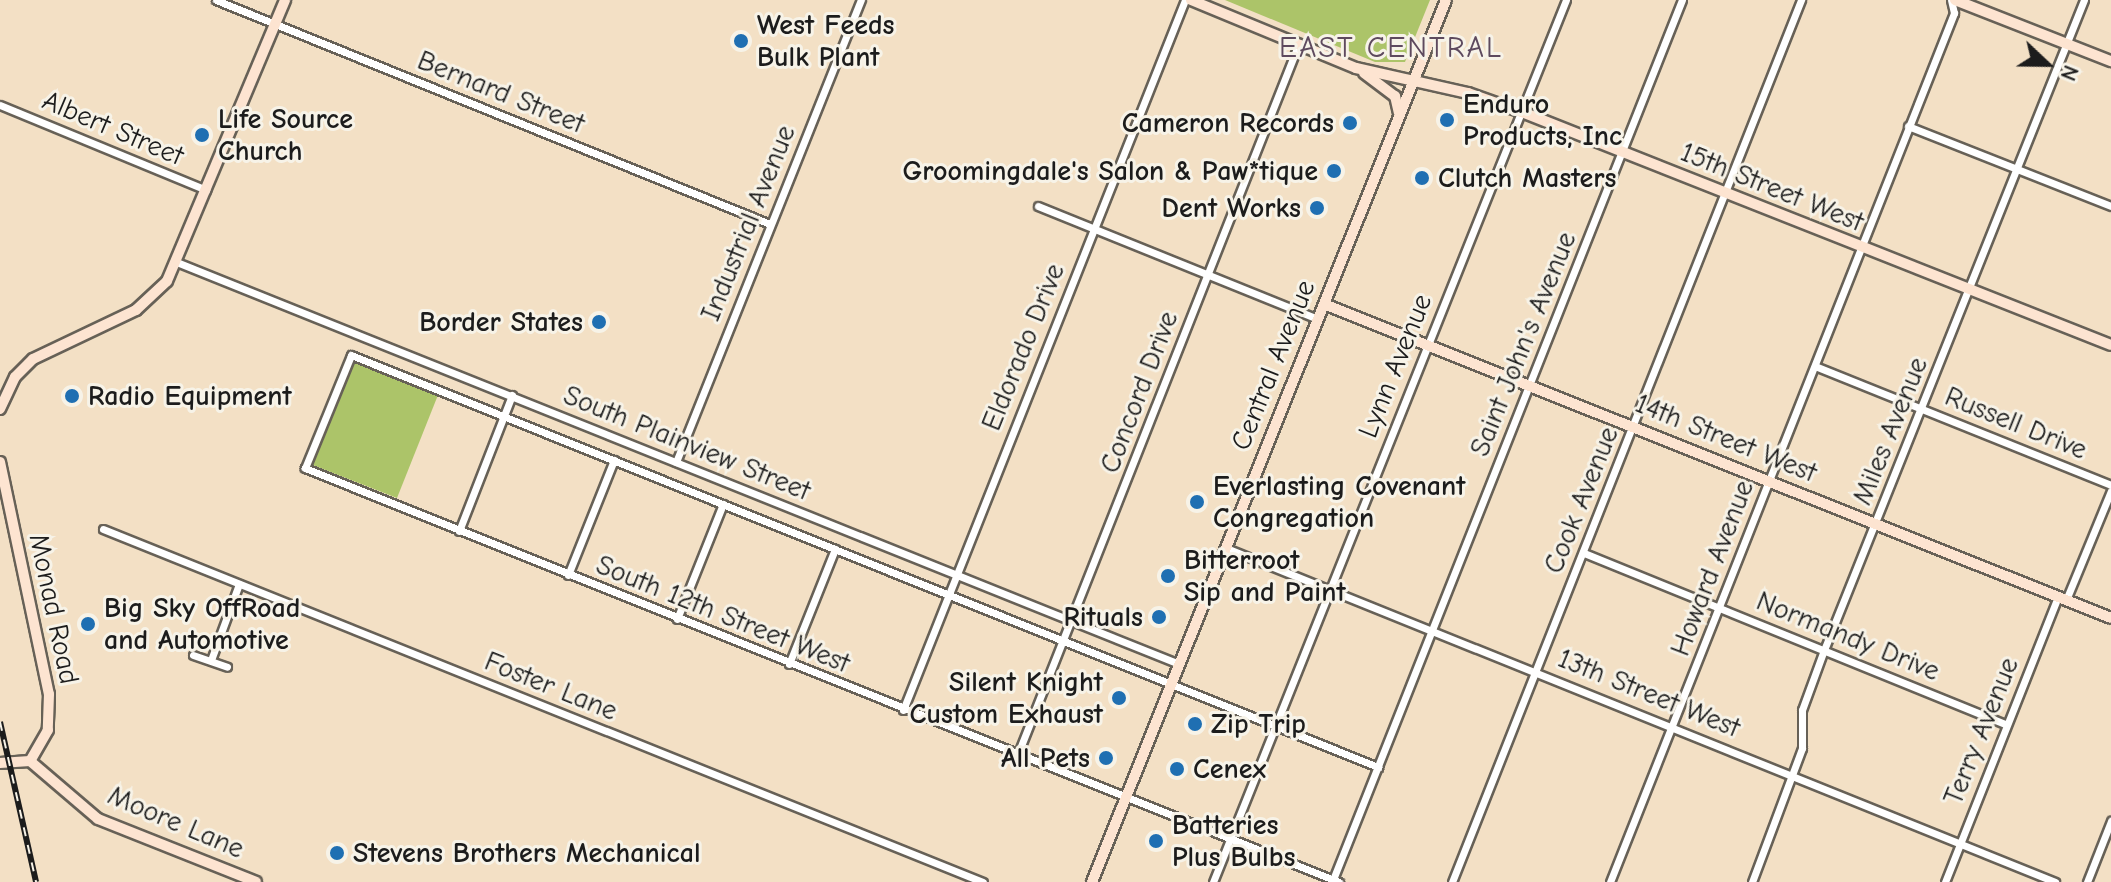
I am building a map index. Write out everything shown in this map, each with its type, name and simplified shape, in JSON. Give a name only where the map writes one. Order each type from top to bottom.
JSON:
[{"type":"street","name":"Bernard Street","points":[[216,0],[770,224]]},
{"type":"street","points":[[0,409],[15,377],[33,359],[136,310],[154,297],[179,263],[285,0]]},
{"type":"street","name":"Industrial Avenue","points":[[676,462],[861,0]]},
{"type":"street","points":[[1188,0],[1356,68],[1395,96],[1397,123]]},
{"type":"street","name":"Eldorado Drive","points":[[903,710],[1094,227],[1188,0]]},
{"type":"street","name":"Central Avenue","points":[[1092,882],[1446,0]]},
{"type":"street","name":"Lynn Avenue","points":[[1213,882],[1566,0]]},
{"type":"street","name":"Saint John's Avenue","points":[[1334,881],[1682,0]]},
{"type":"street","name":"Cook Avenue","points":[[1452,882],[1728,195],[1801,0]]},
{"type":"street","points":[[1953,0],[2111,61]]},
{"type":"street","name":"Howard Avenue","points":[[1610,882],[1674,727],[1859,247],[1954,13],[1953,0]]},
{"type":"street","name":"Miles Avenue","points":[[1752,882],[1802,748],[1802,710],[1824,650],[1923,409],[2084,0]]},
{"type":"street","name":"Concord Drive","points":[[1017,756],[1073,622],[1299,43]]},
{"type":"street","name":"15th Street West","points":[[1356,68],[1468,93],[1522,112],[2111,345]]},
{"type":"street","name":"Albert Street","points":[[0,105],[208,191]]},
{"type":"street","points":[[1908,126],[2111,206]]},
{"type":"street","points":[[1038,206],[1317,319]]},
{"type":"street","name":"South Plainview Street","points":[[179,263],[1179,664]]},
{"type":"street","name":"14th Street West","points":[[1324,304],[2111,618]]},
{"type":"street","name":"South Plainview Street","points":[[305,468],[351,355],[1378,767]]},
{"type":"street","name":"Russell Drive","points":[[1815,366],[2111,485]]},
{"type":"street","points":[[459,531],[512,395]]},
{"type":"street","points":[[568,575],[614,460]]},
{"type":"street","name":"Monad Road","points":[[0,462],[49,694],[48,730],[30,761]]},
{"type":"street","name":"South 12th Street West","points":[[305,468],[1125,800],[1334,881]]},
{"type":"street","name":"Terry Avenue","points":[[1945,882],[2006,724],[2111,491]]},
{"type":"street","points":[[677,619],[723,504]]},
{"type":"street","name":"Foster Lane","points":[[103,529],[983,882]]},
{"type":"street","name":"13th Street West","points":[[1226,548],[2055,882]]},
{"type":"street","points":[[789,664],[835,549]]},
{"type":"street","name":"Normandy Drive","points":[[1584,553],[2006,724]]},
{"type":"street","points":[[211,660],[239,584]]},
{"type":"street","points":[[193,655],[227,667]]},
{"type":"street","points":[[0,763],[30,761]]},
{"type":"street","name":"Moore Lane","points":[[30,761],[98,819],[256,882]]},
{"type":"street","points":[[2087,882],[2111,821]]},
{"type":"green space","points":[[1225,0],[1430,0],[1405,62],[1375,62]]},
{"type":"green space","points":[[352,360],[438,395],[397,498],[310,464]]},
{"type":"railway","points":[[0,722],[36,882]]},
{"type":"place","name":"West Feeds Bulk Plant","points":[[741,41]]},
{"type":"place","name":"Enduro Products, Inc","points":[[1447,120]]},
{"type":"place","name":"Cameron Records","points":[[1350,123]]},
{"type":"place","name":"Life Source Church","points":[[202,135]]},
{"type":"place","name":"Groomingdale's Salon & Paw*tique","points":[[1334,171]]},
{"type":"place","name":"Clutch Masters","points":[[1422,178]]},
{"type":"place","name":"Dent Works","points":[[1317,208]]},
{"type":"place","name":"Border States","points":[[599,322]]},
{"type":"place","name":"Radio Equipment","points":[[72,396]]},
{"type":"place","name":"Everlasting Covenant Congregation","points":[[1197,502]]},
{"type":"place","name":"Bitterroot Sip and Paint","points":[[1168,576]]},
{"type":"place","name":"Rituals","points":[[1159,617]]},
{"type":"place","name":"Big Sky OffRoad and Automotive","points":[[88,624]]},
{"type":"place","name":"Silent Knight Custom Exhaust","points":[[1119,698]]},
{"type":"place","name":"Zip Trip","points":[[1195,724]]},
{"type":"place","name":"All Pets","points":[[1106,758]]},
{"type":"place","name":"Cenex","points":[[1177,769]]},
{"type":"place","name":"Batteries Plus Bulbs","points":[[1156,841]]},
{"type":"place","name":"Stevens Brothers Mechanical","points":[[337,853]]},
{"type":"district","name":"EAST CENTRAL","points":[[1391,48]]}]
